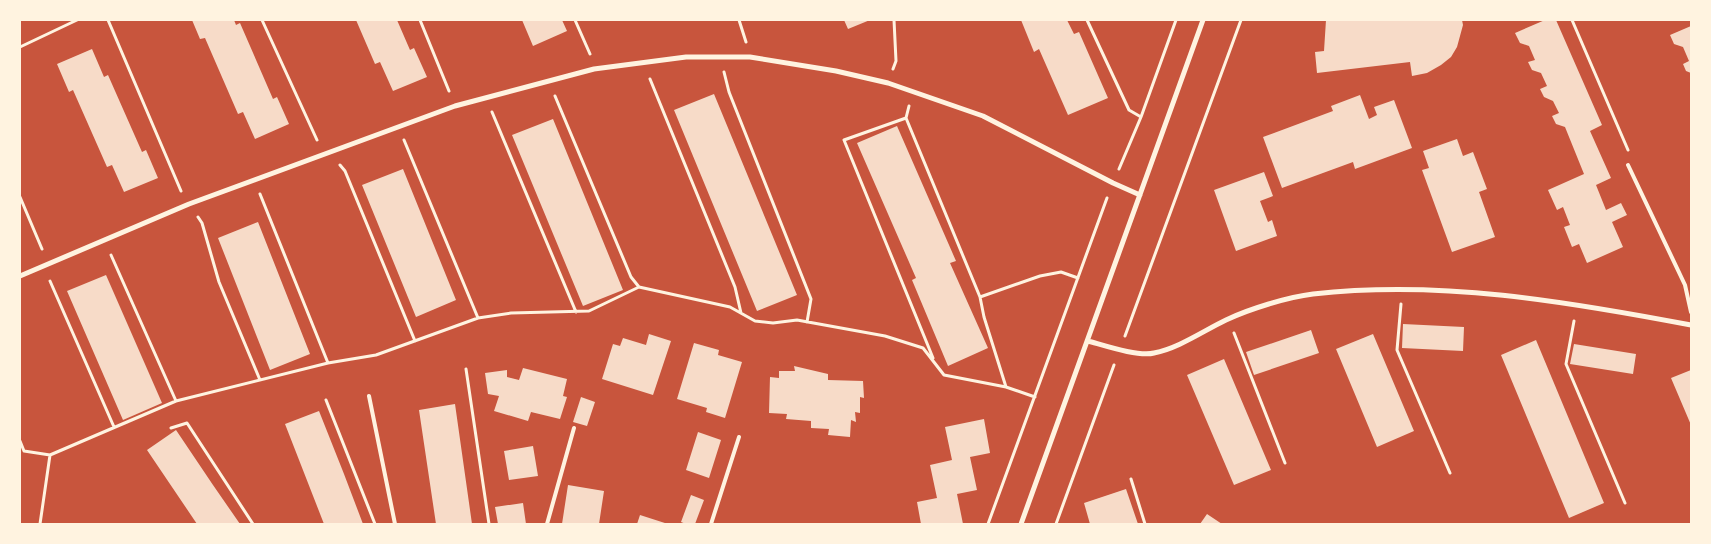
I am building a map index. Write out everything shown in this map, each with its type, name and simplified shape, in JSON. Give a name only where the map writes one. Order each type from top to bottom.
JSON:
[{"type":"street","points":[[1021,524],[1202,20]]},
{"type":"street","points":[[20,276],[189,204],[328,151],[455,106],[594,68],[686,57],[750,57],[836,71],[888,83],[983,116],[1140,195]]},
{"type":"street","points":[[1088,341],[1119,350],[1153,354],[1228,319],[1309,294],[1359,289],[1450,289],[1509,294],[1577,304],[1691,325]]},
{"type":"lane","points":[[1628,165],[1685,284],[1691,312]]},
{"type":"lane","points":[[369,396],[395,524]]},
{"type":"lane","points":[[547,524],[574,428]]},
{"type":"lane","points":[[711,524],[739,437]]},
{"type":"path","points":[[20,47],[77,20]]},
{"type":"path","points":[[108,20],[180,189],[202,223],[219,282],[260,380]]},
{"type":"path","points":[[262,20],[315,138],[345,171],[415,341]]},
{"type":"path","points":[[420,20],[455,106]]},
{"type":"path","points":[[575,20],[594,68]]},
{"type":"path","points":[[888,83],[896,61],[894,20]]},
{"type":"path","points":[[1087,20],[1129,110],[1141,117]]},
{"type":"path","points":[[988,524],[1113,183],[1141,117],[1176,20]]},
{"type":"path","points":[[1056,524],[1242,20]]},
{"type":"path","points":[[1572,20],[1629,153],[1628,165]]},
{"type":"path","points":[[721,56],[729,92],[811,299],[807,322]]},
{"type":"path","points":[[643,62],[735,287],[741,313]]},
{"type":"path","points":[[549,81],[631,277],[639,287]]},
{"type":"path","points":[[913,92],[906,118],[980,297],[984,317],[1006,387]]},
{"type":"path","points":[[486,97],[576,312]]},
{"type":"path","points":[[906,118],[844,140],[934,361]]},
{"type":"path","points":[[398,126],[478,318]]},
{"type":"path","points":[[254,179],[328,363]]},
{"type":"path","points":[[20,197],[49,265],[50,281],[114,427]]},
{"type":"path","points":[[104,240],[176,401]]},
{"type":"path","points":[[980,297],[1040,276],[1061,272],[1078,278]]},
{"type":"path","points":[[20,441],[24,451],[50,454],[176,401],[328,363],[376,355],[478,318],[511,313],[589,311],[639,287],[730,307],[755,321],[772,323],[797,320],[885,336],[923,348],[944,375],[1006,387],[1035,398]]},
{"type":"path","points":[[1403,289],[1397,350],[1450,473]]},
{"type":"path","points":[[1577,304],[1566,364],[1625,503]]},
{"type":"path","points":[[1228,319],[1285,463]]},
{"type":"path","points":[[466,369],[489,524]]},
{"type":"path","points":[[326,400],[375,524]]},
{"type":"path","points":[[170,428],[187,423],[253,524]]},
{"type":"path","points":[[40,524],[50,454]]},
{"type":"path","points":[[1131,479],[1145,524]]},
{"type":"building","points":[[192,20],[234,20],[236,25],[240,23],[273,99],[277,97],[289,124],[255,139],[243,112],[238,114],[205,38],[200,39]]},
{"type":"building","points":[[356,20],[397,20],[410,50],[414,48],[427,77],[393,91],[380,62],[375,64]]},
{"type":"building","points":[[522,20],[562,20],[567,31],[533,46]]},
{"type":"building","points":[[844,20],[870,20],[848,29]]},
{"type":"building","points":[[1021,20],[1067,20],[1074,34],[1079,32],[1108,98],[1068,115],[1039,49],[1034,52]]},
{"type":"building","points":[[1326,20],[1462,20],[1463,25],[1457,47],[1451,57],[1427,73],[1412,76],[1410,62],[1317,73],[1315,52],[1324,51]]},
{"type":"building","points":[[1545,20],[1556,20],[1602,125],[1590,131],[1611,178],[1596,185],[1606,210],[1621,203],[1627,215],[1612,222],[1623,247],[1587,263],[1579,244],[1572,247],[1564,227],[1570,225],[1563,207],[1557,210],[1548,190],[1584,174],[1565,127],[1556,124],[1552,116],[1559,113],[1553,101],[1544,97],[1540,89],[1547,86],[1541,73],[1532,70],[1528,62],[1535,60],[1529,46],[1520,43],[1515,33]]},
{"type":"building","points":[[1691,26],[1691,73],[1686,71],[1683,64],[1689,61],[1683,47],[1674,44],[1670,35]]},
{"type":"building","points":[[92,49],[104,77],[108,75],[142,152],[146,150],[158,178],[124,192],[112,165],[107,167],[73,90],[69,92],[57,64]]},
{"type":"building","points":[[714,94],[797,295],[757,311],[674,110]]},
{"type":"building","points":[[1360,95],[1369,119],[1377,115],[1374,107],[1394,100],[1412,148],[1355,169],[1353,162],[1282,188],[1263,137],[1333,111],[1331,106]]},
{"type":"building","points":[[553,119],[623,290],[583,306],[512,135]]},
{"type":"building","points":[[897,126],[956,261],[950,263],[988,348],[948,366],[912,280],[916,278],[857,143]]},
{"type":"building","points":[[1457,139],[1463,156],[1473,152],[1487,189],[1479,192],[1495,237],[1452,252],[1422,170],[1429,168],[1423,151]]},
{"type":"building","points":[[403,169],[456,300],[416,317],[362,185]]},
{"type":"building","points":[[1264,172],[1273,196],[1260,201],[1268,222],[1272,220],[1277,236],[1236,251],[1214,190]]},
{"type":"building","points":[[258,222],[310,354],[270,370],[218,238]]},
{"type":"building","points":[[106,275],[162,403],[123,420],[67,291]]},
{"type":"building","points":[[1403,324],[1464,327],[1463,351],[1402,348]]},
{"type":"building","points":[[1311,330],[1319,353],[1254,375],[1246,352]]},
{"type":"building","points":[[649,334],[671,341],[653,395],[602,379],[613,344],[620,346],[623,338],[646,345]]},
{"type":"building","points":[[1373,334],[1414,431],[1377,447],[1336,349]]},
{"type":"building","points":[[1536,340],[1604,503],[1569,518],[1501,355]]},
{"type":"building","points":[[694,343],[719,350],[718,355],[742,362],[725,418],[706,412],[707,408],[677,399]]},
{"type":"building","points":[[1574,344],[1636,354],[1633,374],[1570,364]]},
{"type":"building","points":[[1224,359],[1271,470],[1234,485],[1187,375]]},
{"type":"building","points":[[794,366],[828,374],[828,380],[863,381],[864,398],[860,397],[860,413],[855,412],[856,422],[851,420],[850,437],[828,435],[829,429],[811,428],[811,421],[786,419],[787,414],[769,413],[770,377],[779,378],[779,371],[795,371]]},
{"type":"building","points":[[523,368],[567,379],[563,396],[567,397],[560,419],[531,412],[528,421],[494,411],[499,396],[488,394],[485,373],[507,370],[507,377],[519,380]]},
{"type":"building","points":[[1691,370],[1691,425],[1671,378]]},
{"type":"building","points":[[581,397],[595,402],[587,426],[573,422]]},
{"type":"building","points":[[455,404],[472,524],[436,524],[419,410]]},
{"type":"building","points":[[319,411],[363,524],[324,524],[285,424]]},
{"type":"building","points":[[984,419],[990,453],[970,457],[977,490],[957,494],[963,524],[921,524],[917,502],[937,498],[930,465],[952,460],[945,427]]},
{"type":"building","points":[[176,430],[240,524],[197,524],[147,450]]},
{"type":"building","points":[[698,432],[721,440],[709,478],[686,470]]},
{"type":"building","points":[[533,446],[538,476],[509,480],[504,451]]},
{"type":"building","points":[[568,485],[604,491],[599,524],[562,524]]},
{"type":"building","points":[[1126,489],[1138,524],[1090,524],[1084,503]]},
{"type":"building","points":[[691,495],[704,500],[695,524],[686,524],[681,522]]},
{"type":"building","points":[[523,503],[526,524],[498,524],[495,507]]},
{"type":"building","points":[[1207,514],[1222,524],[1200,524]]},
{"type":"building","points":[[640,515],[668,524],[637,524]]}]
